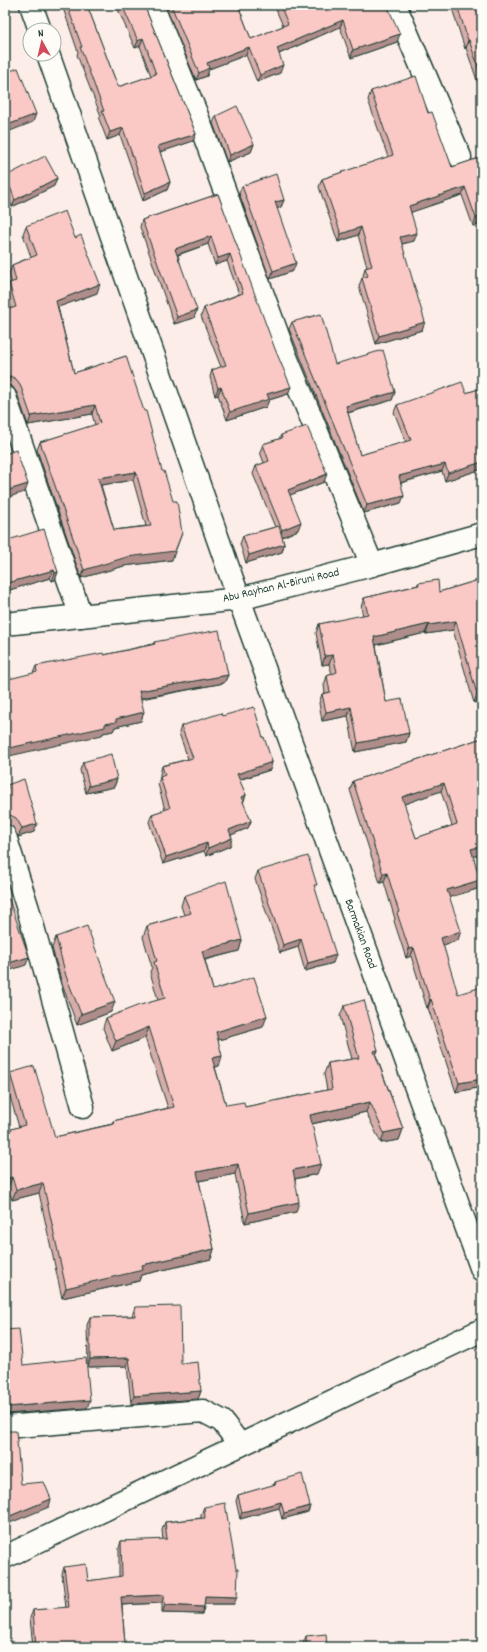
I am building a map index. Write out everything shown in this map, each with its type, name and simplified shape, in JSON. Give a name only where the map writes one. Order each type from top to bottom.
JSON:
[{"type":"street","points":[[31,5],[37,22]]},
{"type":"street","points":[[152,5],[196,113],[284,352],[372,565]]},
{"type":"street","points":[[395,5],[460,157]]},
{"type":"street","name":"Barmakian Road","points":[[51,62],[239,599],[482,1270]]},
{"type":"street","points":[[5,397],[81,616]]},
{"type":"street","name":"Abu Rayhan Al-Biruni Road","points":[[5,624],[239,599],[372,565],[482,534]]},
{"type":"street","points":[[5,836],[28,909],[83,1107]]},
{"type":"street","points":[[5,1557],[482,1330]]},
{"type":"street","points":[[5,1427],[203,1411],[222,1421],[240,1445]]},
{"type":"building","points":[[67,5],[87,5],[118,87],[156,74],[143,38],[138,41],[122,5],[144,5],[196,134],[158,146],[170,182],[145,193],[123,128],[110,132]]},
{"type":"building","points":[[171,5],[238,5],[251,39],[288,24],[280,5],[387,5],[400,34],[353,50],[343,20],[277,48],[283,65],[260,75],[249,47],[207,63],[209,68],[199,73]]},
{"type":"building","points":[[457,5],[482,5],[482,78],[468,40]]},
{"type":"building","points":[[18,68],[36,114],[5,126],[5,73]]},
{"type":"building","points":[[416,76],[428,113],[432,112],[452,167],[482,157],[482,217],[476,218],[465,187],[409,206],[417,233],[400,237],[425,322],[379,336],[362,278],[368,276],[365,268],[372,266],[361,227],[341,234],[322,179],[393,155],[371,91]]},
{"type":"building","points":[[237,106],[254,144],[230,155],[216,116]]},
{"type":"building","points":[[45,156],[57,178],[15,200],[6,176]]},
{"type":"building","points":[[276,174],[284,200],[275,202],[296,263],[273,271],[242,186]]},
{"type":"building","points":[[218,194],[275,349],[291,387],[267,394],[269,399],[230,412],[221,387],[218,388],[212,370],[226,365],[204,308],[243,293],[230,254],[218,258],[211,236],[175,249],[197,310],[177,317],[142,220]]},
{"type":"building","points":[[65,211],[75,238],[81,235],[100,284],[56,301],[74,373],[126,356],[144,411],[146,411],[162,471],[164,471],[173,501],[177,501],[182,533],[175,551],[127,557],[84,570],[40,442],[100,423],[95,405],[31,416],[20,384],[16,379],[10,376],[5,377],[5,310],[16,307],[9,283],[16,281],[12,265],[37,255],[26,226]],"holes":[[[136,472],[151,526],[114,530],[98,478]]]},
{"type":"building","points":[[321,314],[335,364],[383,350],[395,392],[346,406],[360,455],[411,440],[397,405],[462,382],[466,393],[482,388],[482,462],[448,473],[445,464],[399,476],[404,496],[367,505],[292,322]]},
{"type":"building","points":[[307,426],[327,474],[288,490],[301,522],[282,530],[256,466],[269,461],[263,444],[282,438],[281,435]]},
{"type":"building","points":[[16,450],[28,484],[5,491],[5,454]]},
{"type":"building","points":[[279,526],[284,544],[249,555],[243,536]]},
{"type":"building","points":[[44,529],[58,572],[55,573],[54,570],[7,583],[8,585],[5,586],[5,541]]},
{"type":"building","points":[[482,579],[482,692],[477,694],[456,621],[429,624],[374,637],[386,702],[402,699],[409,733],[358,743],[351,707],[326,712],[322,694],[330,692],[327,676],[337,672],[333,655],[325,656],[319,624],[368,614],[364,598],[419,585],[418,583],[438,580],[439,592]]},
{"type":"building","points":[[219,630],[228,675],[139,691],[144,712],[116,719],[116,722],[105,724],[105,727],[5,749],[5,680],[37,672],[36,666],[103,653],[104,655],[155,644],[154,642]]},
{"type":"building","points":[[254,707],[272,762],[237,774],[246,795],[241,797],[251,821],[229,830],[232,838],[208,848],[207,843],[166,857],[152,814],[170,808],[160,777],[165,775],[162,766],[193,758],[181,726],[221,713],[222,716]]},
{"type":"building","points":[[482,738],[482,846],[471,849],[480,880],[447,890],[461,931],[441,938],[458,994],[482,987],[482,1079],[459,1083],[431,999],[430,1000],[414,948],[409,949],[397,913],[399,912],[387,873],[383,874],[353,781]],"holes":[[[444,783],[457,824],[416,838],[402,797]]]},
{"type":"building","points":[[111,754],[117,779],[89,786],[83,762]]},
{"type":"building","points":[[24,779],[37,824],[22,828],[16,818],[10,815],[5,815],[5,789],[8,788],[7,785]]},
{"type":"building","points":[[308,856],[317,885],[314,885],[336,955],[308,963],[301,939],[283,945],[258,871]]},
{"type":"building","points":[[226,881],[242,940],[202,951],[213,990],[254,977],[267,1016],[216,1032],[222,1056],[212,1058],[226,1105],[244,1102],[245,1107],[332,1089],[328,1063],[359,1058],[344,1006],[364,1000],[378,1050],[374,1051],[403,1129],[384,1133],[370,1102],[310,1115],[321,1164],[293,1170],[299,1202],[249,1213],[238,1164],[197,1172],[214,1249],[142,1265],[143,1270],[66,1288],[43,1183],[16,1190],[12,1177],[5,1179],[5,1131],[25,1125],[10,1073],[34,1066],[55,1137],[114,1124],[113,1121],[174,1107],[149,1027],[116,1041],[106,1018],[137,1006],[165,998],[154,962],[157,961],[147,926],[191,913],[184,896]]},
{"type":"building","points":[[9,899],[29,957],[5,964],[5,901]]},
{"type":"building","points":[[87,926],[115,1002],[81,1014],[66,976],[56,937]]},
{"type":"building","points":[[180,1306],[181,1364],[198,1362],[201,1391],[134,1396],[129,1358],[90,1359],[90,1317],[135,1316],[135,1307]]},
{"type":"building","points":[[19,1329],[23,1365],[86,1358],[90,1400],[5,1408],[5,1330]]},
{"type":"building","points":[[5,1431],[16,1431],[21,1484],[44,1482],[51,1499],[5,1518]]},
{"type":"building","points":[[302,1474],[310,1506],[284,1513],[281,1502],[242,1512],[238,1495],[276,1484],[275,1482]]},
{"type":"building","points":[[225,1503],[236,1569],[238,1569],[237,1597],[205,1596],[204,1607],[165,1605],[164,1595],[121,1597],[125,1644],[92,1647],[36,1647],[33,1610],[69,1607],[64,1567],[86,1564],[88,1581],[122,1576],[121,1541],[167,1539],[165,1522],[205,1518],[204,1507]]},
{"type":"building","points":[[326,1634],[327,1647],[307,1647],[306,1636]]}]
